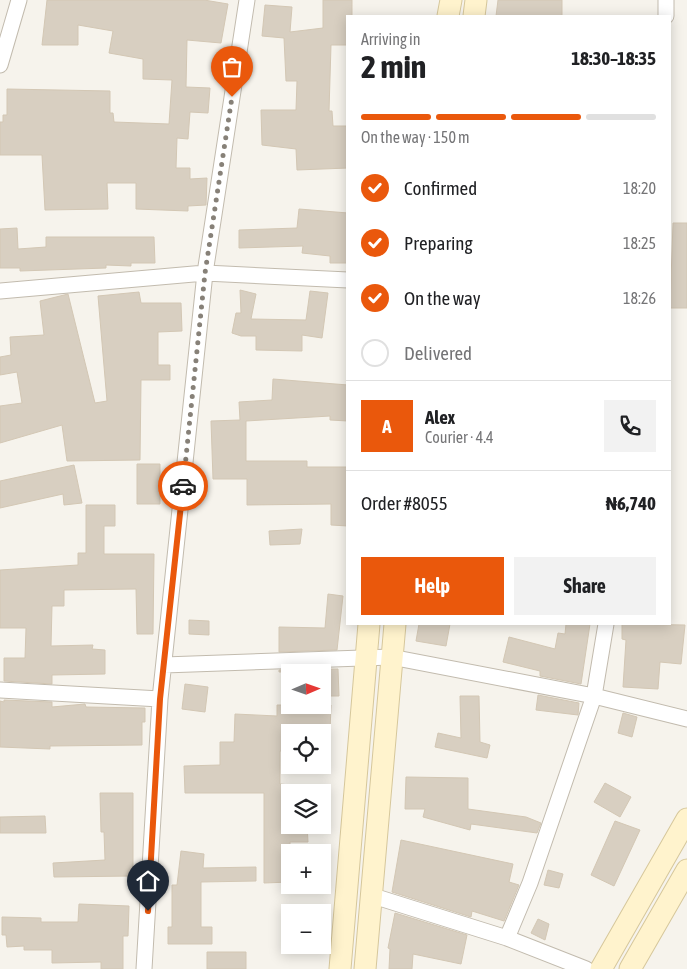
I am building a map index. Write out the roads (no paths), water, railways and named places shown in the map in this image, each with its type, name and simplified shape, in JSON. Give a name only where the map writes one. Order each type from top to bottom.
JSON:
[{"type":"street","points":[[0,65],[19,0]]},
{"type":"street","points":[[144,969],[160,699],[205,273],[247,0]]},
{"type":"street","points":[[448,15],[451,0]]},
{"type":"street","points":[[474,15],[476,0]]},
{"type":"street","points":[[666,0],[666,15]]},
{"type":"street","points":[[0,290],[205,273],[346,280]]},
{"type":"street","points":[[340,969],[370,625]]},
{"type":"street","points":[[365,969],[370,894],[395,625]]},
{"type":"street","points":[[507,938],[530,884],[594,696],[606,625]]},
{"type":"street","points":[[164,665],[391,657],[594,696],[687,718]]},
{"type":"street","points":[[0,690],[160,699]]},
{"type":"street","points":[[601,969],[687,819]]},
{"type":"street","points":[[632,969],[687,870]]},
{"type":"street","points":[[370,894],[507,938],[586,969]]}]
